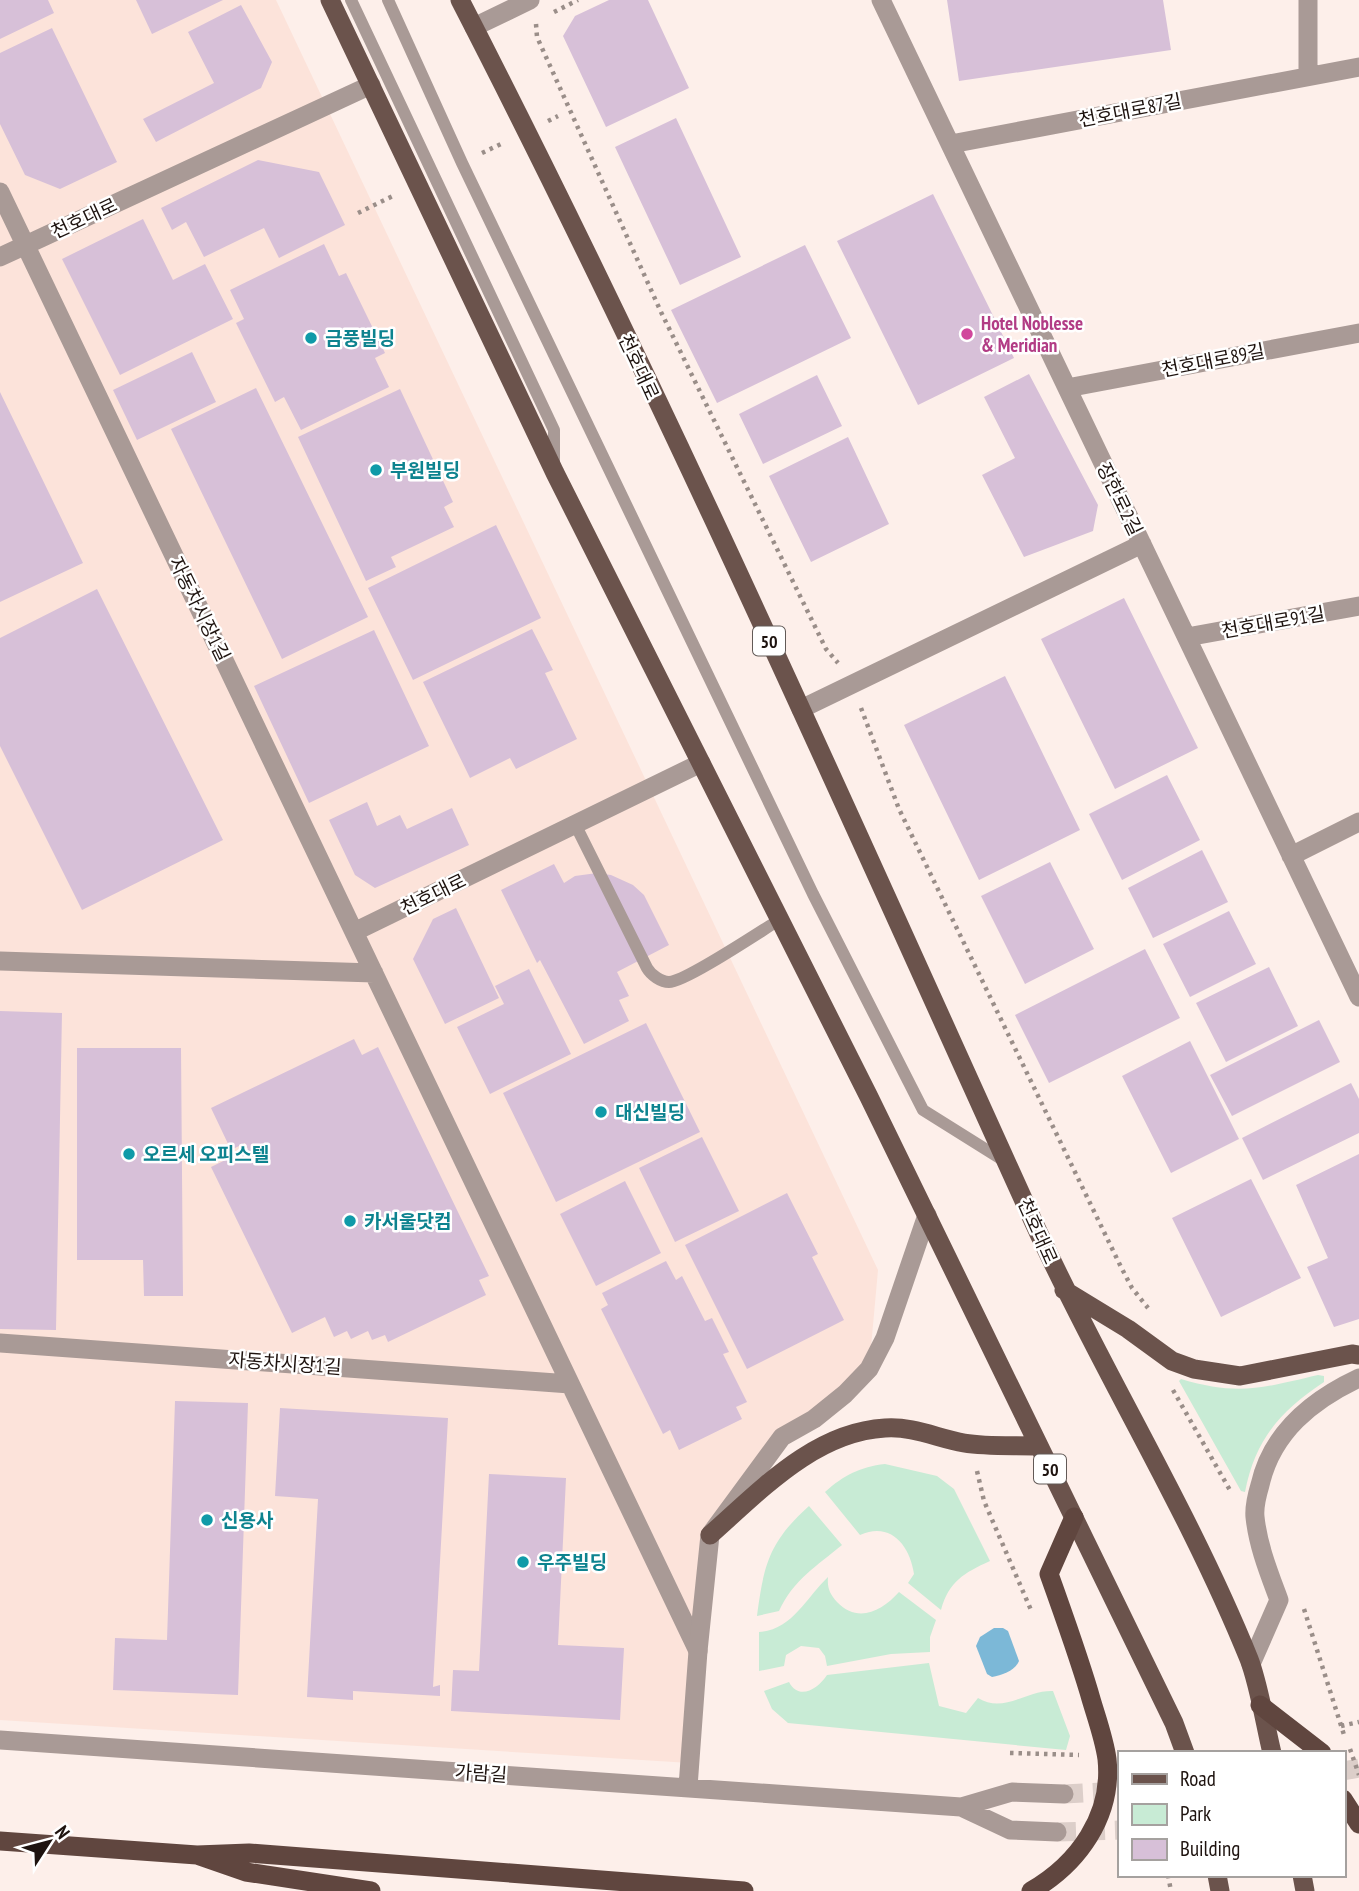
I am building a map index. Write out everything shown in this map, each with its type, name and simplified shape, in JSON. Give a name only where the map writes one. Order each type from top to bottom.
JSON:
[{"type":"highway","points":[[1031,1891],[1046,1882],[1084,1846],[1103,1806],[1107,1760],[1072,1637],[1049,1574],[1074,1517]]},
{"type":"highway","points":[[1260,1705],[1319,1751]]},
{"type":"highway","points":[[1345,1802],[1359,1824]]},
{"type":"highway","points":[[0,1841],[197,1856],[249,1853],[744,1891]]},
{"type":"highway","points":[[197,1856],[246,1872],[371,1891]]},
{"type":"main road","name":"50","points":[[330,0],[555,473],[928,1215],[1174,1723],[1184,1751]]},
{"type":"main road","name":"천호대로","points":[[460,0],[528,131],[801,709],[1064,1290],[1197,1544],[1251,1664],[1272,1751]]},
{"type":"main road","points":[[1064,1290],[1128,1329],[1172,1361],[1194,1369],[1240,1376],[1352,1354],[1359,1355]]},
{"type":"main road","points":[[710,1535],[799,1461],[832,1442],[859,1432],[887,1427],[918,1430],[971,1444],[1039,1446]]},
{"type":"street","points":[[474,27],[530,0]]},
{"type":"street","name":"장한로2길","points":[[881,0],[1359,998]]},
{"type":"street","points":[[1308,0],[1308,76]]},
{"type":"street","name":"천호대로87길","points":[[951,144],[1359,67]]},
{"type":"street","name":"천호대로","points":[[26,245],[371,85]]},
{"type":"street","name":"자동차시장1길","points":[[0,192],[698,1651]]},
{"type":"street","points":[[0,257],[26,245]]},
{"type":"street","name":"천호대로89길","points":[[1067,387],[1359,333]]},
{"type":"street","points":[[801,709],[1142,544]]},
{"type":"street","name":"천호대로91길","points":[[1186,637],[1359,606]]},
{"type":"street","name":"천호대로","points":[[354,932],[701,763]]},
{"type":"street","points":[[1292,856],[1359,822]]},
{"type":"street","points":[[0,961],[374,973]]},
{"type":"street","points":[[688,1787],[710,1535],[782,1437],[814,1419],[869,1370],[885,1338],[928,1215]]},
{"type":"street","name":"자동차시장1길","points":[[0,1343],[570,1384]]},
{"type":"street","points":[[1251,1664],[1279,1601],[1263,1554],[1255,1515],[1263,1472],[1290,1425],[1323,1396],[1359,1378]]},
{"type":"street","name":"가람길","points":[[0,1740],[961,1807],[1012,1792],[1064,1794]]},
{"type":"street","name":"가람길","points":[[961,1807],[1010,1830],[1057,1832]]},
{"type":"lane","points":[[351,0],[554,430],[555,473]]},
{"type":"lane","points":[[388,0],[462,163],[813,894],[923,1110],[1006,1162]]},
{"type":"lane","points":[[575,824],[647,968],[650,973],[665,982],[675,981],[726,954],[779,919]]},
{"type":"path","points":[[537,21],[537,37],[661,312],[827,649],[835,657]]},
{"type":"path","points":[[862,711],[862,718],[899,809],[1102,1230],[1132,1288],[1155,1316]]},
{"type":"path","points":[[1172,1389],[1235,1497]]},
{"type":"path","points":[[1330,1686],[1359,1775]]},
{"type":"path","points":[[1341,1726],[1359,1722]]},
{"type":"path","points":[[1010,1753],[1087,1755]]},
{"type":"shaded area","points":[[0,0],[276,0],[878,1270],[869,1369],[782,1437],[710,1535],[690,1763],[0,1720]]},
{"type":"green space","points":[[1324,1376],[1324,1382],[1294,1404],[1272,1428],[1255,1457],[1245,1492],[1241,1491],[1179,1381],[1181,1379],[1235,1389]]},
{"type":"green space","points":[[885,1464],[937,1476],[954,1489],[990,1561],[972,1570],[953,1585],[941,1610],[908,1583],[914,1574],[912,1564],[897,1539],[881,1531],[860,1535],[825,1492],[853,1473]]},
{"type":"green space","points":[[809,1506],[842,1545],[798,1582],[779,1611],[757,1616],[762,1582],[771,1555],[785,1531]]},
{"type":"green space","points":[[828,1577],[829,1588],[837,1602],[845,1609],[861,1614],[885,1605],[899,1592],[936,1620],[930,1637],[930,1652],[891,1654],[827,1666],[825,1656],[819,1648],[801,1646],[786,1655],[784,1666],[759,1671],[759,1632],[781,1626],[790,1619]]},
{"type":"green space","points":[[929,1663],[939,1706],[966,1713],[978,1698],[997,1704],[1053,1691],[1070,1736],[1066,1750],[788,1723],[772,1709],[764,1691],[789,1682],[793,1688],[803,1692],[819,1685],[827,1675]]},
{"type":"water","points":[[994,1628],[1008,1631],[1019,1661],[1011,1670],[992,1677],[987,1674],[976,1646],[980,1637]]},
{"type":"building","points":[[0,0],[48,0],[54,13],[0,39]]},
{"type":"building","points":[[136,0],[223,0],[152,34]]},
{"type":"building","points":[[609,0],[648,0],[689,88],[606,127],[563,36],[575,16]]},
{"type":"building","points":[[947,0],[1163,0],[1171,50],[959,81]]},
{"type":"building","points":[[241,5],[272,62],[261,88],[156,142],[143,119],[214,83],[188,32]]},
{"type":"building","points":[[52,28],[117,162],[60,189],[25,175],[0,124],[0,53]]},
{"type":"building","points":[[676,118],[741,257],[680,285],[615,147]]},
{"type":"building","points":[[258,160],[319,172],[345,225],[279,258],[264,228],[204,257],[186,222],[172,230],[161,208]]},
{"type":"building","points":[[933,194],[1014,358],[918,405],[837,241]]},
{"type":"building","points":[[143,219],[173,280],[205,264],[233,319],[120,375],[62,259]]},
{"type":"building","name":"금풍빌딩","points":[[324,244],[339,276],[346,273],[385,353],[375,358],[389,387],[301,430],[284,397],[275,402],[236,323],[244,319],[230,290]]},
{"type":"building","points":[[805,245],[851,338],[717,403],[671,310]]},
{"type":"building","points":[[192,352],[216,402],[137,440],[113,390]]},
{"type":"building","points":[[1029,374],[1098,505],[1093,531],[1024,557],[982,475],[1015,458],[984,397]]},
{"type":"building","points":[[817,375],[842,426],[763,464],[739,414]]},
{"type":"building","points":[[256,388],[368,617],[282,659],[171,429]]},
{"type":"building","name":"부원빌딩","points":[[400,389],[453,502],[444,507],[454,527],[391,557],[396,567],[366,581],[298,437]]},
{"type":"building","points":[[0,392],[83,563],[0,602]]},
{"type":"building","points":[[848,437],[889,524],[811,562],[769,476]]},
{"type":"building","points":[[496,525],[541,618],[413,680],[368,588]]},
{"type":"building","points":[[97,589],[223,840],[82,910],[0,746],[0,638]]},
{"type":"building","points":[[1124,598],[1198,748],[1115,789],[1041,639]]},
{"type":"building","points":[[532,629],[553,670],[545,673],[577,739],[516,769],[510,758],[470,778],[423,682]]},
{"type":"building","points":[[374,630],[429,746],[309,803],[254,686]]},
{"type":"building","points":[[1005,676],[1080,830],[979,880],[904,725]]},
{"type":"building","points":[[1167,775],[1200,840],[1122,880],[1089,814]]},
{"type":"building","points":[[367,802],[377,826],[400,815],[407,829],[452,808],[469,845],[375,888],[355,875],[329,820]]},
{"type":"building","points":[[1202,850],[1228,902],[1153,938],[1128,888]]},
{"type":"building","points":[[1050,862],[1094,949],[1025,984],[981,896]]},
{"type":"building","points":[[554,864],[564,883],[575,876],[597,873],[611,875],[633,885],[644,895],[669,945],[617,972],[629,996],[619,1000],[629,1021],[584,1044],[540,960],[537,963],[501,890]]},
{"type":"building","points":[[456,908],[499,998],[445,1024],[413,959],[433,919]]},
{"type":"building","points":[[1229,911],[1256,964],[1190,997],[1163,944]]},
{"type":"building","points":[[1145,949],[1180,1018],[1049,1083],[1015,1015]]},
{"type":"building","points":[[1269,967],[1298,1026],[1226,1062],[1196,1003]]},
{"type":"building","points":[[529,969],[571,1054],[490,1094],[457,1027],[504,1004],[495,986]]},
{"type":"building","points":[[0,1011],[62,1013],[56,1330],[0,1329]]},
{"type":"building","points":[[1319,1020],[1340,1062],[1232,1116],[1210,1075]]},
{"type":"building","name":"대신빌딩","points":[[646,1023],[700,1132],[556,1202],[503,1093]]},
{"type":"building","name":"카서울닷컴","points":[[354,1039],[362,1055],[378,1047],[489,1276],[479,1280],[486,1295],[388,1342],[385,1335],[372,1340],[368,1331],[351,1339],[347,1331],[334,1337],[325,1317],[292,1333],[211,1167],[248,1149],[245,1143],[231,1150],[211,1108]]},
{"type":"building","points":[[1190,1041],[1239,1139],[1171,1173],[1122,1076]]},
{"type":"building","name":"오르세 오피스텔","points":[[77,1048],[181,1048],[183,1296],[144,1296],[143,1260],[77,1260]]},
{"type":"building","points":[[1351,1083],[1359,1099],[1359,1133],[1263,1180],[1242,1138]]},
{"type":"building","points":[[702,1137],[739,1211],[675,1242],[639,1168]]},
{"type":"building","points":[[1359,1154],[1359,1319],[1334,1327],[1307,1267],[1328,1258],[1296,1185]]},
{"type":"building","points":[[1251,1179],[1301,1278],[1221,1317],[1172,1218]]},
{"type":"building","points":[[625,1181],[661,1253],[596,1286],[560,1214]]},
{"type":"building","points":[[787,1193],[818,1254],[812,1257],[844,1320],[747,1369],[685,1245]]},
{"type":"building","points":[[666,1261],[676,1280],[682,1276],[705,1321],[712,1318],[729,1352],[723,1354],[747,1402],[736,1407],[742,1419],[679,1450],[670,1430],[663,1434],[601,1309],[608,1305],[602,1293]]},
{"type":"building","name":"신용사","points":[[175,1401],[248,1403],[238,1695],[113,1690],[115,1638],[167,1640]]},
{"type":"building","points":[[280,1408],[448,1418],[433,1687],[440,1685],[440,1696],[353,1691],[353,1700],[307,1697],[318,1499],[275,1496]]},
{"type":"building","name":"우주빌딩","points":[[489,1474],[566,1478],[558,1645],[624,1648],[620,1720],[451,1711],[453,1670],[479,1671]]},
{"type":"tunnel","points":[[1345,1771],[1359,1768]]},
{"type":"tunnel","points":[[1064,1794],[1118,1791]]},
{"type":"tunnel","points":[[1057,1832],[1118,1830]]},
{"type":"place","name":"Hotel Noblesse & Meridian","points":[[967,334]]},
{"type":"place","name":"금풍빌딩","points":[[311,338]]},
{"type":"place","name":"부원빌딩","points":[[376,470]]},
{"type":"place","name":"대신빌딩","points":[[601,1112]]},
{"type":"place","name":"오르세 오피스텔","points":[[129,1154]]},
{"type":"place","name":"카서울닷컴","points":[[350,1221]]},
{"type":"place","name":"신용사","points":[[207,1520]]},
{"type":"place","name":"우주빌딩","points":[[523,1562]]}]
